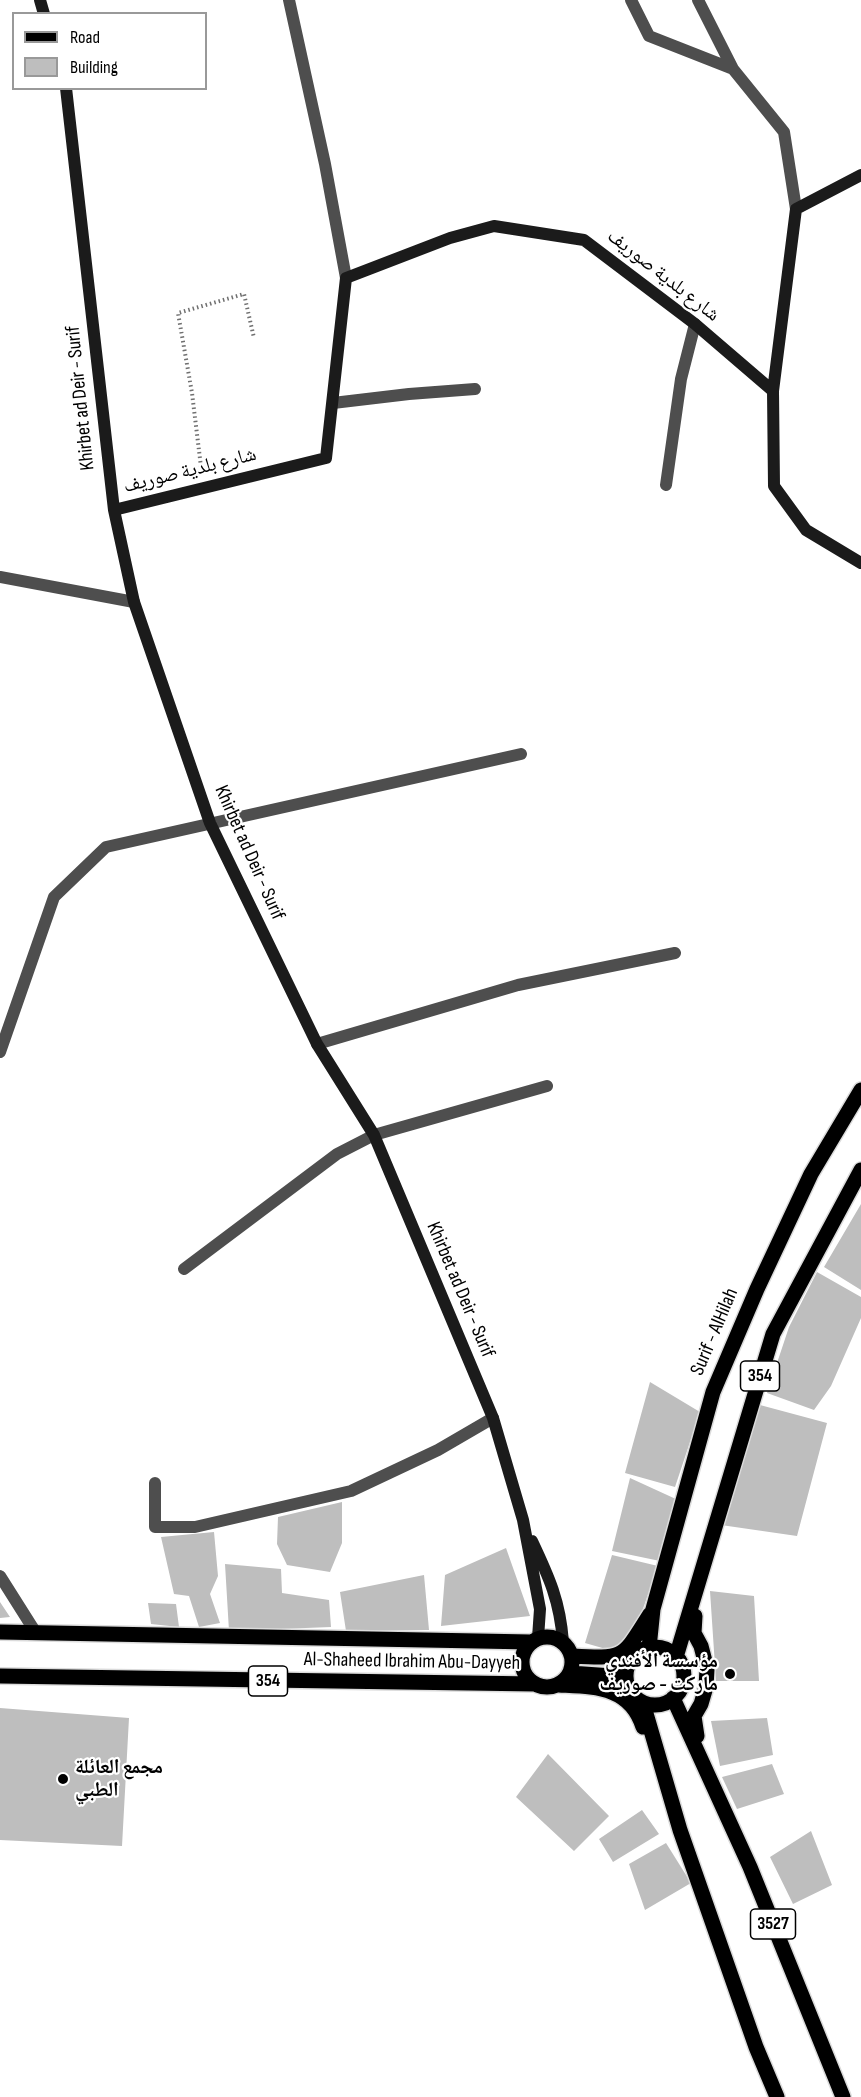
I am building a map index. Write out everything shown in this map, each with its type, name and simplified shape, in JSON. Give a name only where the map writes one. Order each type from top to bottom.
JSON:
[{"type":"main road","name":"Khirbet ad Deir - Surif","points":[[66,90],[114,510],[134,602],[210,823],[317,1044],[374,1135],[493,1418],[523,1520],[540,1609],[535,1640]]},
{"type":"main road","points":[[861,175],[796,209],[773,391],[774,486],[806,530],[861,563]]},
{"type":"main road","name":"شارع بلدية صوريف","points":[[114,510],[326,458],[346,278],[450,237],[494,226],[584,240],[695,324],[773,391]]},
{"type":"main road","name":"Surif - AlHilah","points":[[653,1609],[712,1392],[811,1174],[861,1090]]},
{"type":"main road","name":"354","points":[[676,1658],[696,1598],[773,1334],[861,1170]]},
{"type":"main road","name":"Khirbet ad Deir - Surif","points":[[523,1520],[554,1590],[561,1615],[563,1642]]},
{"type":"main road","points":[[696,1598],[694,1634],[702,1646],[707,1669],[706,1687],[701,1704],[694,1716],[699,1752]]},
{"type":"main road","points":[[649,1648],[653,1609]]},
{"type":"main road","points":[[653,1609],[629,1647],[623,1652],[572,1664],[559,1685],[590,1686],[614,1691],[632,1707],[642,1724],[658,1792],[671,1820],[680,1830]]},
{"type":"main road","name":"Al-Shaheed Ibrahim Abu-Dayyeh","points":[[0,1632],[535,1640]]},
{"type":"main road","name":"354","points":[[535,1640],[547,1636],[563,1642]]},
{"type":"main road","points":[[535,1640],[522,1656],[522,1664],[528,1679],[535,1684]]},
{"type":"main road","points":[[563,1642],[572,1664]]},
{"type":"main road","points":[[649,1648],[664,1649],[676,1658],[684,1677],[682,1686],[673,1698],[662,1704],[652,1705],[643,1703],[630,1692],[626,1673],[635,1655],[649,1648]]},
{"type":"main road","points":[[572,1664],[626,1673]]},
{"type":"main road","name":"Al-Shaheed Ibrahim Abu-Dayyeh","points":[[0,1676],[535,1684]]},
{"type":"main road","name":"354","points":[[535,1684],[551,1687],[559,1685]]},
{"type":"main road","name":"3527","points":[[673,1698],[754,1877],[843,2097]]},
{"type":"main road","points":[[643,1703],[680,1830],[756,2047],[777,2097]]},
{"type":"street","points":[[289,0],[325,164],[346,278]]},
{"type":"street","points":[[631,0],[649,36],[733,69]]},
{"type":"street","points":[[698,0],[733,69],[784,132],[796,209]]},
{"type":"street","points":[[666,485],[681,379],[695,324]]},
{"type":"street","points":[[333,403],[475,389]]},
{"type":"street","points":[[0,577],[134,602]]},
{"type":"street","points":[[0,1052],[54,897],[105,847],[521,754]]},
{"type":"street","points":[[317,1044],[518,985],[675,953]]},
{"type":"street","points":[[184,1269],[337,1154],[374,1135],[547,1086]]},
{"type":"street","points":[[155,1483],[155,1527],[195,1527],[351,1491],[438,1450],[493,1418]]},
{"type":"street","points":[[0,1576],[36,1633]]},
{"type":"path","points":[[204,489],[192,393],[178,313],[244,294],[254,338]]},
{"type":"building","points":[[861,1204],[861,1290],[824,1267]]},
{"type":"building","points":[[817,1272],[861,1297],[861,1318],[831,1386],[814,1410],[767,1393],[789,1327]]},
{"type":"building","points":[[650,1382],[700,1412],[675,1487],[625,1473]]},
{"type":"building","points":[[760,1405],[827,1423],[797,1536],[721,1525]]},
{"type":"building","points":[[630,1478],[678,1500],[660,1561],[612,1551]]},
{"type":"building","points":[[342,1502],[342,1543],[330,1572],[287,1565],[277,1544],[278,1517]]},
{"type":"building","points":[[214,1532],[218,1576],[210,1594],[220,1623],[199,1627],[189,1596],[174,1594],[161,1537]]},
{"type":"building","points":[[506,1548],[530,1616],[441,1626],[445,1575]]},
{"type":"building","points":[[612,1555],[658,1566],[638,1623],[627,1640],[613,1651],[585,1643]]},
{"type":"building","points":[[225,1564],[281,1569],[282,1593],[329,1600],[331,1627],[229,1631]]},
{"type":"building","points":[[424,1575],[429,1630],[346,1631],[340,1592]]},
{"type":"building","points":[[710,1591],[754,1596],[759,1681],[716,1681]]},
{"type":"building","points":[[0,1602],[10,1617],[0,1618]]},
{"type":"building","points":[[148,1603],[176,1604],[179,1627],[151,1624]]},
{"type":"building","name":"مجمع العائلة الطبي","points":[[0,1708],[129,1718],[122,1846],[0,1840]]},
{"type":"building","points":[[767,1718],[773,1755],[720,1766],[711,1721]]},
{"type":"building","points":[[548,1754],[609,1816],[574,1851],[516,1797]]},
{"type":"building","points":[[772,1764],[784,1794],[737,1809],[722,1777]]},
{"type":"building","points":[[642,1810],[659,1834],[613,1862],[599,1839]]},
{"type":"building","points":[[811,1831],[832,1885],[793,1904],[770,1857]]},
{"type":"building","points":[[666,1843],[691,1883],[645,1910],[629,1864]]},
{"type":"place","name":"مؤسسة الأفندي ماركت - صوريف","points":[[730,1674]]},
{"type":"place","name":"مجمع العائلة الطبي","points":[[63,1779]]}]
